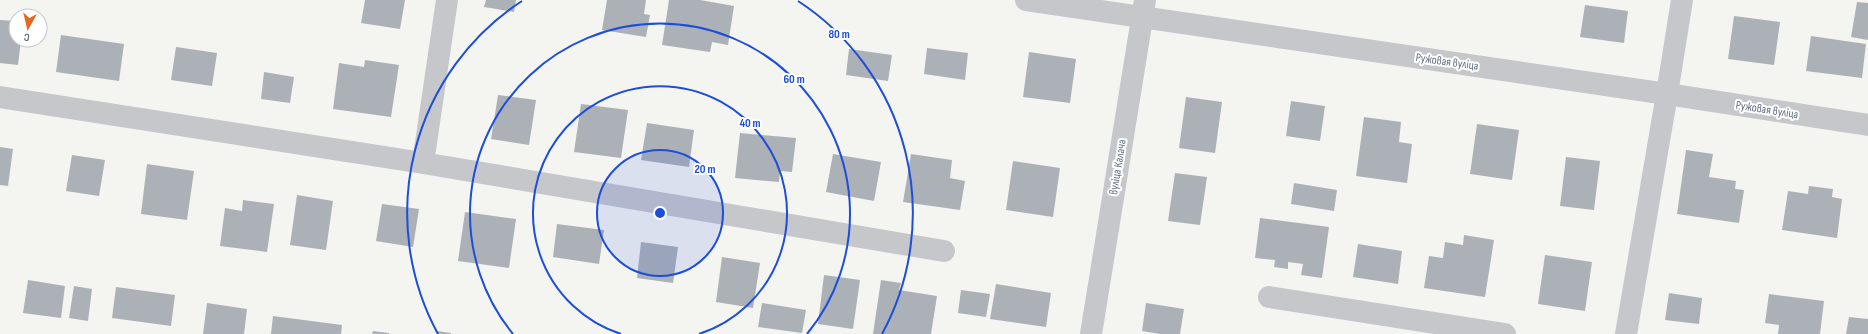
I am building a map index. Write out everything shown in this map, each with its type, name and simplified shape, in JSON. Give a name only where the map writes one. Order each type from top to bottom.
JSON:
[{"type":"street","points":[[423,163],[447,0]]},
{"type":"street","name":"Ружовая вуліца","points":[[1026,0],[1143,9],[1868,125]]},
{"type":"street","points":[[1626,334],[1668,94],[1682,0]]},
{"type":"street","name":"вуліца Калача","points":[[1091,334],[1143,9]]},
{"type":"street","points":[[0,97],[423,163],[944,250]]},
{"type":"street","points":[[1269,297],[1504,334]]},
{"type":"building","points":[[365,0],[405,0],[400,29],[361,23]]},
{"type":"building","points":[[486,0],[516,0],[514,12],[484,7]]},
{"type":"building","points":[[607,0],[646,0],[644,14],[650,15],[646,37],[602,30]]},
{"type":"building","points":[[669,0],[700,0],[734,6],[728,45],[712,42],[710,52],[662,45]]},
{"type":"building","points":[[1857,2],[1868,3],[1868,40],[1851,37]]},
{"type":"building","points":[[1585,5],[1628,11],[1624,43],[1580,37]]},
{"type":"building","points":[[1734,16],[1780,22],[1774,65],[1728,59]]},
{"type":"building","points":[[0,20],[8,20],[8,48],[20,48],[18,65],[0,63]]},
{"type":"building","points":[[61,35],[124,44],[119,81],[56,72]]},
{"type":"building","points":[[1811,36],[1866,44],[1862,78],[1806,71]]},
{"type":"building","points":[[176,47],[217,53],[212,86],[171,80]]},
{"type":"building","points":[[927,48],[968,53],[965,80],[924,74]]},
{"type":"building","points":[[849,49],[892,55],[888,81],[846,75]]},
{"type":"building","points":[[1029,52],[1076,59],[1070,103],[1023,97]]},
{"type":"building","points":[[365,60],[399,65],[391,117],[333,109],[339,63],[364,67]]},
{"type":"building","points":[[264,72],[294,77],[290,103],[261,99]]},
{"type":"building","points":[[498,95],[536,100],[529,145],[491,139]]},
{"type":"building","points":[[1186,97],[1222,102],[1215,153],[1179,148]]},
{"type":"building","points":[[1291,101],[1325,106],[1320,141],[1286,136]]},
{"type":"building","points":[[581,104],[628,110],[621,158],[574,152]]},
{"type":"building","points":[[1364,117],[1401,122],[1399,142],[1412,144],[1407,183],[1356,176]]},
{"type":"building","points":[[647,123],[694,130],[689,167],[641,160]]},
{"type":"building","points":[[1477,124],[1519,130],[1512,180],[1470,174]]},
{"type":"building","points":[[740,133],[796,138],[792,172],[780,171],[779,182],[735,178]]},
{"type":"building","points":[[0,147],[13,149],[8,186],[0,185]]},
{"type":"building","points":[[1686,150],[1713,154],[1709,177],[1736,181],[1735,189],[1744,190],[1739,223],[1677,214]]},
{"type":"building","points":[[833,154],[881,162],[874,201],[826,192]]},
{"type":"building","points":[[911,154],[952,160],[950,178],[965,181],[960,210],[903,202]]},
{"type":"building","points":[[72,155],[105,160],[99,196],[66,191]]},
{"type":"building","points":[[1566,157],[1600,161],[1594,210],[1560,206]]},
{"type":"building","points":[[1013,161],[1060,168],[1053,217],[1006,210]]},
{"type":"building","points":[[147,164],[194,171],[187,220],[141,214]]},
{"type":"building","points":[[1175,173],[1207,177],[1200,225],[1168,221]]},
{"type":"building","points":[[1294,183],[1337,190],[1334,211],[1291,204]]},
{"type":"building","points":[[1809,186],[1833,189],[1832,197],[1842,199],[1837,238],[1782,230],[1788,191],[1808,194]]},
{"type":"building","points":[[297,195],[333,201],[326,250],[290,245]]},
{"type":"building","points":[[243,200],[274,204],[267,252],[220,246],[225,208],[242,211]]},
{"type":"building","points":[[382,204],[419,209],[413,247],[376,241]]},
{"type":"building","points":[[465,212],[516,219],[509,268],[458,261]]},
{"type":"building","points":[[1260,218],[1329,227],[1322,278],[1301,275],[1303,264],[1288,262],[1288,269],[1274,267],[1275,260],[1255,258]]},
{"type":"building","points":[[557,224],[604,230],[599,264],[553,257]]},
{"type":"building","points":[[1464,235],[1494,240],[1485,297],[1424,288],[1429,256],[1443,258],[1445,242],[1463,245]]},
{"type":"building","points":[[641,242],[678,247],[673,283],[637,278]]},
{"type":"building","points":[[1358,244],[1402,251],[1398,284],[1353,277]]},
{"type":"building","points":[[1545,255],[1592,262],[1585,311],[1538,304]]},
{"type":"building","points":[[722,257],[760,263],[753,308],[716,302]]},
{"type":"building","points":[[824,275],[860,280],[853,329],[818,324]]},
{"type":"building","points":[[28,280],[65,286],[61,318],[23,313]]},
{"type":"building","points":[[881,280],[901,283],[899,290],[937,296],[931,334],[873,334]]},
{"type":"building","points":[[996,284],[1051,293],[1046,327],[990,319]]},
{"type":"building","points":[[74,286],[92,289],[88,321],[69,318]]},
{"type":"building","points":[[116,287],[175,295],[171,326],[112,318]]},
{"type":"building","points":[[961,290],[990,294],[986,317],[958,313]]},
{"type":"building","points":[[1669,293],[1702,298],[1699,324],[1665,320]]},
{"type":"building","points":[[1769,294],[1824,301],[1820,334],[1778,334],[1779,325],[1765,323]]},
{"type":"building","points":[[207,303],[247,309],[244,334],[203,334]]},
{"type":"building","points":[[762,303],[806,310],[802,333],[758,327]]},
{"type":"building","points":[[1146,303],[1184,309],[1180,334],[1160,334],[1142,331]]},
{"type":"building","points":[[273,316],[342,325],[341,334],[271,334]]},
{"type":"building","points":[[1849,317],[1868,319],[1868,334],[1846,334]]},
{"type":"building","points":[[373,331],[389,333],[389,334],[372,334]]},
{"type":"building","points":[[437,331],[451,333],[451,334],[437,334]]}]
